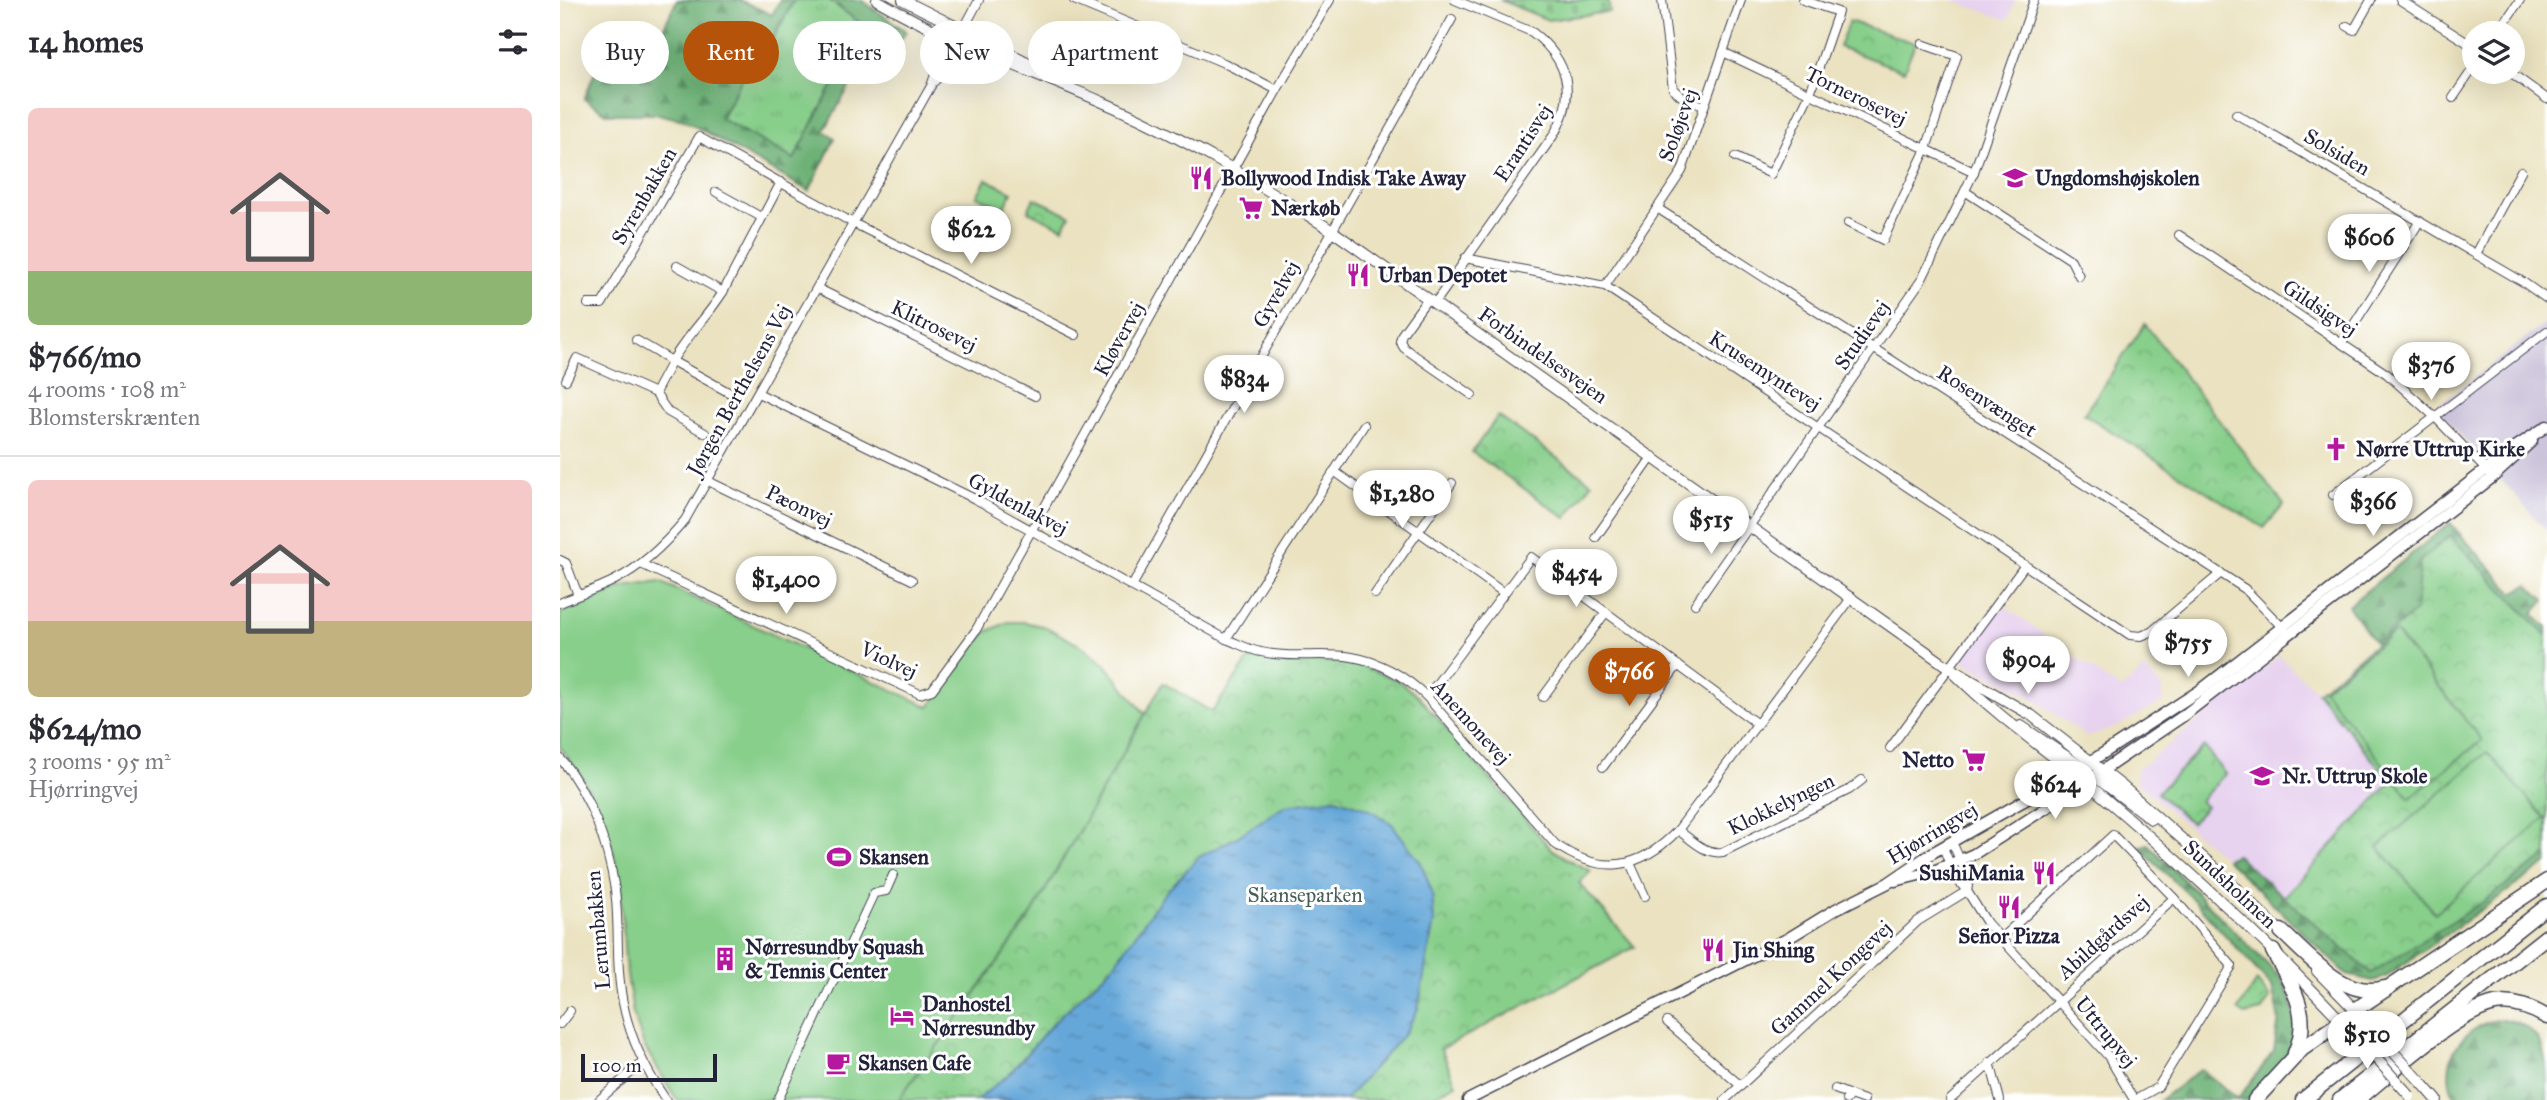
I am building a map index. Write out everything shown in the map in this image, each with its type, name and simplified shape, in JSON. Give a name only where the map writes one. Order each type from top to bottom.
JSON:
[{"type":"highway","points":[[2358,1013],[2390,987],[2547,881]]},
{"type":"highway","points":[[2303,1100],[2547,906]]},
{"type":"highway","points":[[2281,931],[2328,972],[2351,987],[2364,991],[2390,987]]},
{"type":"highway","points":[[2340,1100],[2547,936]]},
{"type":"highway","points":[[2273,951],[2298,995],[2302,1015],[2301,1035],[2291,1060]]},
{"type":"highway","points":[[2357,1100],[2458,1020],[2477,1010],[2497,1004],[2514,1004],[2532,1008],[2547,1017]]},
{"type":"highway","points":[[2255,1100],[2313,1040],[2344,1023]]},
{"type":"main road","name":"Hjørringvej","points":[[1888,883],[1949,865],[2008,833],[2183,716],[2286,631],[2545,428]]},
{"type":"main road","name":"Hjørringvej","points":[[1468,1100],[1787,939],[1836,909],[1888,883],[2078,770],[2286,631]]},
{"type":"street","name":"Forbindelsesvejen","points":[[877,0],[920,22]]},
{"type":"street","name":"Forbindelsesvejen","points":[[903,0],[945,21]]},
{"type":"street","name":"Jørgen Berthelsens Vej","points":[[968,21],[979,0]]},
{"type":"street","points":[[1074,0],[1224,63],[1277,90]]},
{"type":"street","name":"Kløvervej","points":[[932,690],[976,630],[1277,90],[1330,0]]},
{"type":"street","name":"Erantisvej","points":[[1455,0],[1532,32],[1543,40],[1560,63],[1568,91],[1567,107],[1553,136],[1465,258],[1402,334],[1400,341],[1404,348],[1472,395]]},
{"type":"street","points":[[1662,0],[1673,89],[1681,96],[1703,106]]},
{"type":"street","name":"Soløjevej","points":[[1605,286],[1682,171],[1741,0]]},
{"type":"street","points":[[1735,157],[1771,174],[1810,93],[1838,12],[1803,0]]},
{"type":"street","name":"Studievej","points":[[1695,604],[1922,279],[1966,192],[2034,0]]},
{"type":"street","points":[[2347,26],[2354,30],[2371,0]]},
{"type":"street","points":[[2400,0],[2462,39]]},
{"type":"street","points":[[2505,21],[2520,0]]},
{"type":"street","name":"Gyvelvej","points":[[1132,586],[1452,19]]},
{"type":"street","points":[[1848,223],[1883,240],[1926,149],[1957,56],[1922,44]]},
{"type":"street","name":"Tornerosevej","points":[[1723,51],[1974,172]]},
{"type":"street","name":"Forbindelsesvejen","points":[[1014,55],[1100,101]]},
{"type":"street","name":"Forbindelsesvejen","points":[[1014,65],[1100,101],[1184,141],[1234,168],[1331,230],[1948,667],[2041,723],[2078,770],[2098,773]]},
{"type":"street","points":[[2525,83],[2547,99]]},
{"type":"street","name":"Jørgen Berthelsens Vej","points":[[560,603],[616,580],[641,564],[666,543],[685,520],[932,84]]},
{"type":"street","points":[[2453,98],[2462,84]]},
{"type":"street","name":"Solsiden","points":[[2236,114],[2476,254],[2547,299]]},
{"type":"street","name":"Syrenbakken","points":[[588,304],[602,304],[699,137],[853,223]]},
{"type":"street","points":[[2476,254],[2521,171]]},
{"type":"street","points":[[654,393],[680,346],[712,310],[723,292],[781,182]]},
{"type":"street","points":[[716,192],[761,217]]},
{"type":"street","points":[[1966,192],[2071,260],[2079,276]]},
{"type":"street","name":"Rosenvænget","points":[[1657,208],[2245,589],[2286,631]]},
{"type":"street","points":[[2342,343],[2420,221]]},
{"type":"street","points":[[853,223],[1076,335]]},
{"type":"street","name":"Gildsigvej","points":[[2179,234],[2387,374],[2435,417],[2489,474]]},
{"type":"street","name":"Krusemyntevej","points":[[1465,258],[1605,286],[2130,635],[2141,636],[2151,632],[2221,573]]},
{"type":"street","points":[[677,266],[723,292]]},
{"type":"street","name":"Klitrosevej","points":[[817,288],[1035,396]]},
{"type":"street","points":[[2333,495],[2547,331]]},
{"type":"street","points":[[635,340],[730,393]]},
{"type":"street","points":[[566,380],[577,358],[654,393],[668,412],[705,433]]},
{"type":"street","name":"Gyldenlakvej","points":[[758,393],[977,500],[1226,639],[1259,652]]},
{"type":"street","points":[[1226,639],[1364,425]]},
{"type":"street","points":[[1597,537],[1653,456]]},
{"type":"street","points":[[1334,471],[1504,593]]},
{"type":"street","name":"Pæonvej","points":[[708,481],[912,580]]},
{"type":"street","points":[[1375,594],[1452,483]]},
{"type":"street","points":[[1427,697],[1531,557],[1756,723]]},
{"type":"street","points":[[560,560],[566,563],[578,595]]},
{"type":"street","name":"Violvej","points":[[641,564],[920,694],[932,690]]},
{"type":"street","points":[[1890,748],[2025,565]]},
{"type":"street","name":"Anemonevej","points":[[1259,652],[1281,656],[1351,657],[1375,663],[1410,681],[1555,844],[1572,856],[1611,866],[1630,863],[1651,854],[1678,830],[1852,597]]},
{"type":"street","points":[[1543,697],[1606,612]]},
{"type":"street","points":[[1603,767],[1678,665]]},
{"type":"street","name":"Forbindelsesvejen","points":[[1948,667],[1999,715],[2035,734],[2078,770],[2098,773]]},
{"type":"street","points":[[1990,707],[1998,695]]},
{"type":"street","name":"Lerumbakken","points":[[560,758],[584,795],[609,860],[615,892],[618,973],[623,1004],[643,1062],[666,1100]]},
{"type":"street","name":"Sundsholmen","points":[[2098,773],[2216,869],[2281,931],[2437,1100]]},
{"type":"street","name":"Sundsholmen","points":[[2098,773],[2165,850],[2273,951],[2344,1023],[2412,1098]]},
{"type":"street","name":"Klokkelyngen","points":[[1678,830],[1704,850],[1723,852],[1849,790],[1862,780]]},
{"type":"street","name":"Abildgårdsvej","points":[[1950,1100],[2174,898],[2113,835],[2000,939]]},
{"type":"street","name":"Uttrupvej","points":[[1948,845],[1960,860],[1969,880],[1967,891]]},
{"type":"street","name":"Uttrupvej","points":[[1948,845],[1949,865],[1959,884],[1967,891],[2000,939],[2109,1056],[2135,1100],[2158,1087],[2232,966],[2174,898]]},
{"type":"street","points":[[1630,863],[1645,896]]},
{"type":"street","points":[[778,1100],[873,893],[886,891],[893,875]]},
{"type":"street","name":"Gammel Kongevej","points":[[1725,1100],[1918,921],[1967,891]]},
{"type":"street","points":[[560,1024],[570,1011]]},
{"type":"street","points":[[2344,1023],[2358,1013]]},
{"type":"street","points":[[1667,1023],[1741,1086]]},
{"type":"street","points":[[599,1100],[643,1062]]},
{"type":"street","points":[[1990,1062],[2000,1100]]},
{"type":"street","points":[[1835,1089],[1848,1098],[1864,1100]]},
{"type":"shaded area","points":[[1951,0],[2015,0],[2008,20]]},
{"type":"shaded area","points":[[2547,322],[2547,531],[2435,407]]},
{"type":"shaded area","points":[[2004,606],[2121,690],[2144,669],[2161,686],[2164,701],[2114,728],[2087,737],[2028,695],[1961,661],[1988,622]]},
{"type":"shaded area","name":"Nr. Uttrup Skole","points":[[2279,656],[2317,692],[2392,782],[2284,897],[2236,855],[2226,859],[2136,782],[2137,770]]},
{"type":"green space","points":[[677,0],[740,0],[772,15],[780,0],[794,0],[779,28],[779,21],[683,21],[683,84],[739,84],[721,119],[794,159],[833,84],[851,84],[824,131],[835,138],[809,191],[684,120],[657,114],[608,114],[584,99],[590,84],[669,84],[669,21],[667,21]]},
{"type":"green space","points":[[794,0],[829,0],[857,21],[793,21],[793,84],[834,84],[794,160],[721,119],[739,84],[779,84],[779,28]]},
{"type":"green space","points":[[829,0],[861,0],[891,21],[857,21]]},
{"type":"green space","points":[[1500,0],[1608,0],[1610,12],[1548,20]]},
{"type":"green space","points":[[1849,21],[1915,43],[1904,71],[1839,47]]},
{"type":"green space","points":[[986,179],[1012,192],[1004,209],[977,196]]},
{"type":"green space","points":[[1034,198],[1070,215],[1063,228],[1028,211]]},
{"type":"green space","points":[[2145,324],[2284,505],[2264,528],[2084,414]]},
{"type":"green space","points":[[1498,416],[1592,483],[1566,518],[1472,452]]},
{"type":"green space","points":[[2450,523],[2513,593],[2528,585],[2545,600],[2533,614],[2547,628],[2547,636],[2450,537],[2420,561],[2417,611],[2376,644],[2348,606]]},
{"type":"green space","points":[[2450,536],[2547,636],[2547,855],[2481,903],[2371,973],[2284,897],[2391,782],[2317,692],[2416,611],[2420,561]]},
{"type":"green space","name":"Skansen","points":[[660,582],[929,707],[986,632],[1008,622],[1046,627],[1083,647],[1106,665],[1145,714],[1030,917],[898,1100],[677,1100],[644,1046],[633,1013],[625,962],[620,880],[609,835],[585,782],[560,747],[560,613],[623,587]]},
{"type":"green space","points":[[2395,632],[2482,740],[2410,798],[2323,689]]},
{"type":"green space","name":"Skanseparken","points":[[1250,658],[1354,663],[1397,680],[1418,696],[1551,849],[1591,871],[1579,883],[1635,947],[1441,1049],[1456,1084],[1425,1100],[898,1100],[1030,917],[1163,683],[1212,712]]},
{"type":"green space","points":[[2204,746],[2225,774],[2200,801],[2206,807],[2191,823],[2157,793]]},
{"type":"green space","points":[[2487,752],[2545,818],[2435,913],[2378,847]]},
{"type":"green space","points":[[2148,844],[2282,979],[2291,999],[2295,1032],[2291,1046],[2274,1072],[2247,1100],[2160,1100],[2201,1069],[2238,1099],[2274,1051],[2279,1020],[2272,987],[2190,896],[2138,847]]},
{"type":"green space","points":[[2236,855],[2371,973],[2481,903],[2547,855],[2547,863],[2387,976],[2373,981],[2347,975],[2226,859]]},
{"type":"green space","points":[[2257,981],[2270,998],[2261,1011],[2245,1015],[2238,1010]]},
{"type":"green space","points":[[2503,1019],[2528,1029],[2541,1046],[2545,1058],[2547,1100],[2456,1100],[2449,1072],[2457,1047],[2465,1036],[2476,1028]]},
{"type":"water","points":[[1335,798],[1367,808],[1392,824],[1421,863],[1432,892],[1434,921],[1418,1009],[1406,1032],[1346,1099],[977,1100],[1010,1073],[1053,1023],[1112,967],[1165,893],[1199,857],[1237,837],[1285,805]]},
{"type":"place","name":"Bollywood Indisk Take Away","points":[[1201,178]]},
{"type":"place","name":"Ungdomshøjskolen","points":[[2015,178]]},
{"type":"place","name":"Nærkøb","points":[[1251,208]]},
{"type":"place","name":"Urban Depotet","points":[[1358,275]]},
{"type":"place","name":"Nørre Uttrup Kirke","points":[[2336,449]]},
{"type":"place","name":"Netto","points":[[1974,760]]},
{"type":"place","name":"Nr. Uttrup Skole","points":[[2262,776]]},
{"type":"place","name":"Skansen","points":[[839,857]]},
{"type":"place","name":"SushiMania","points":[[2044,873]]},
{"type":"place","name":"Señor Pizza","points":[[2009,907]]},
{"type":"place","name":"Jin Shing","points":[[1713,950]]},
{"type":"place","name":"Nørresundby Squash & Tennis Center","points":[[725,959]]},
{"type":"place","name":"Danhostel Nørresundby","points":[[902,1016]]},
{"type":"place","name":"Skansen Cafe","points":[[838,1063]]}]
